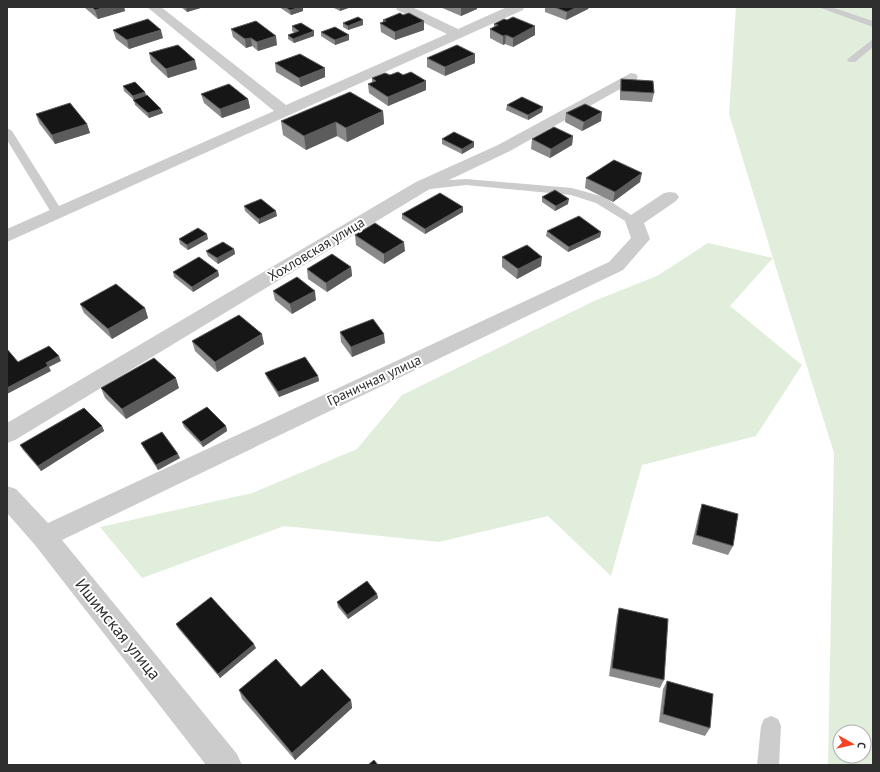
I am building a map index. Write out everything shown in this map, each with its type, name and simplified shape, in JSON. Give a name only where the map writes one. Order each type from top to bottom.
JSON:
[{"type":"street","points":[[153,7],[285,112]]},
{"type":"street","points":[[402,7],[458,34]]},
{"type":"street","points":[[7,236],[518,7]]},
{"type":"street","name":"Хохловская улица","points":[[7,434],[422,186],[504,148],[631,77]]},
{"type":"street","points":[[634,221],[670,197]]},
{"type":"street","name":"Граничная улица","points":[[44,538],[616,266],[641,239],[634,221]]},
{"type":"street","name":"Ишимская улица","points":[[7,496],[44,538],[226,765]]},
{"type":"lane","points":[[822,7],[873,24]]},
{"type":"lane","points":[[852,60],[873,42]]},
{"type":"lane","points":[[7,131],[58,214]]},
{"type":"lane","points":[[422,186],[466,182],[572,192],[600,200],[634,221]]},
{"type":"lane","points":[[768,765],[771,726]]},
{"type":"green space","points":[[736,7],[873,7],[873,765],[828,765],[834,453],[729,114]]},
{"type":"green space","points":[[708,243],[773,258],[730,306],[802,365],[756,436],[642,465],[611,576],[548,516],[439,542],[284,526],[142,578],[100,527],[252,493],[357,449],[402,395],[594,301],[657,276]]},
{"type":"building","points":[[92,7],[106,7],[95,10]]},
{"type":"building","points":[[285,7],[301,7],[290,10]]},
{"type":"building","points":[[554,7],[577,7],[567,12]]},
{"type":"building","points":[[400,13],[403,15],[409,13],[424,21],[395,32],[380,23],[386,21],[383,20]]},
{"type":"building","points":[[358,17],[363,20],[348,26],[343,23]]},
{"type":"building","points":[[513,17],[535,26],[513,38],[506,35],[503,36],[490,29],[498,25],[494,24],[504,19],[507,20]]},
{"type":"building","points":[[148,19],[161,30],[127,40],[113,30]]},
{"type":"building","points":[[256,21],[276,36],[257,42],[251,38],[245,39],[231,29]]},
{"type":"building","points":[[301,23],[314,31],[293,39],[288,35],[299,31],[292,26]]},
{"type":"building","points":[[335,27],[349,35],[335,40],[321,32]]},
{"type":"building","points":[[178,45],[195,60],[166,69],[149,53]]},
{"type":"building","points":[[457,45],[475,54],[445,67],[427,58]]},
{"type":"building","points":[[300,54],[325,68],[299,78],[275,63]]},
{"type":"building","points":[[398,72],[403,75],[411,72],[426,81],[388,97],[368,84],[376,81],[372,78],[385,73],[390,75]]},
{"type":"building","points":[[621,79],[653,81],[654,93],[621,91]]},
{"type":"building","points":[[135,82],[145,92],[133,96],[123,86]]},
{"type":"building","points":[[229,84],[248,99],[220,109],[201,94]]},
{"type":"building","points":[[350,92],[383,111],[346,128],[336,122],[304,136],[281,121]]},
{"type":"building","points":[[147,95],[161,109],[148,113],[133,100]]},
{"type":"building","points":[[522,97],[543,107],[528,115],[507,105]]},
{"type":"building","points":[[70,103],[87,124],[52,135],[36,114]]},
{"type":"building","points":[[585,104],[602,112],[584,122],[566,113]]},
{"type":"building","points":[[554,127],[573,136],[551,149],[532,139]]},
{"type":"building","points":[[454,132],[474,142],[462,149],[442,139]]},
{"type":"building","points":[[614,160],[642,173],[615,192],[586,178]]},
{"type":"building","points":[[555,190],[569,199],[556,206],[542,197]]},
{"type":"building","points":[[440,193],[463,207],[425,229],[402,214]]},
{"type":"building","points":[[261,199],[276,211],[259,219],[244,206]]},
{"type":"building","points":[[579,216],[601,232],[569,247],[547,231]]},
{"type":"building","points":[[375,223],[404,242],[384,254],[355,235]]},
{"type":"building","points":[[198,228],[207,234],[187,245],[179,239]]},
{"type":"building","points":[[223,242],[234,249],[217,258],[206,251]]},
{"type":"building","points":[[527,245],[542,257],[518,269],[502,257]]},
{"type":"building","points":[[332,254],[351,267],[326,283],[307,269]]},
{"type":"building","points":[[199,257],[218,271],[192,287],[173,272]]},
{"type":"building","points":[[297,277],[315,291],[290,304],[273,291]]},
{"type":"building","points":[[116,284],[145,308],[108,329],[80,304]]},
{"type":"building","points":[[239,315],[262,334],[215,362],[192,341]]},
{"type":"building","points":[[373,319],[384,334],[351,347],[340,332]]},
{"type":"building","points":[[49,346],[59,356],[46,363],[48,366],[7,388],[7,349],[18,362]]},
{"type":"building","points":[[305,357],[318,376],[278,392],[265,373]]},
{"type":"building","points":[[154,358],[176,378],[122,409],[101,388]]},
{"type":"building","points":[[207,407],[226,426],[201,442],[182,422]]},
{"type":"building","points":[[84,408],[102,426],[38,466],[20,445]]},
{"type":"building","points":[[162,432],[178,454],[156,465],[141,443]]},
{"type":"building","points":[[702,504],[738,514],[733,546],[696,535]]},
{"type":"building","points":[[367,581],[377,594],[347,615],[337,602]]},
{"type":"building","points":[[211,597],[254,644],[218,674],[176,624]]},
{"type":"building","points":[[619,608],[668,619],[664,680],[612,668]]},
{"type":"building","points":[[276,659],[301,687],[322,669],[351,700],[292,753],[239,690]]},
{"type":"building","points":[[667,681],[713,694],[710,728],[663,714]]},
{"type":"building","points":[[374,760],[378,765],[368,765]]}]
